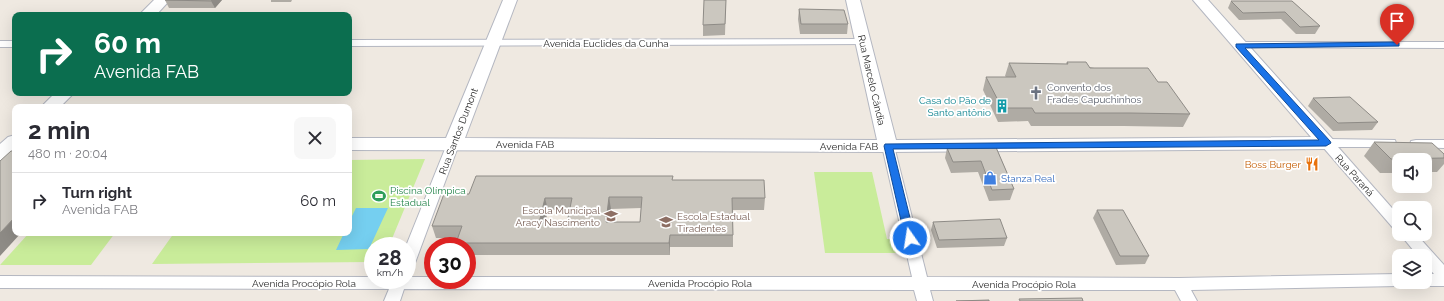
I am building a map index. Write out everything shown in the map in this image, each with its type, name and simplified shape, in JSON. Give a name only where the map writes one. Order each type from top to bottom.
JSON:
[{"type":"main road","points":[[150,12],[162,0]]},
{"type":"main road","name":"Rua Santos Dumont","points":[[453,144],[510,0]]},
{"type":"main road","name":"Rua Marcelo Cândia","points":[[853,0],[888,146]]},
{"type":"main road","name":"Rua Paraná","points":[[1200,0],[1326,143]]},
{"type":"main road","points":[[53,104],[62,96]]},
{"type":"main road","name":"Avenida FAB","points":[[352,144],[888,146],[1326,143]]},
{"type":"street","name":"Avenida Euclides da Cunha","points":[[352,43],[863,42]]},
{"type":"street","points":[[0,44],[12,44]]},
{"type":"street","points":[[1239,45],[1444,44]]},
{"type":"street","name":"Avenida FAB","points":[[1326,143],[1444,144]]},
{"type":"street","name":"Rua Paraná","points":[[1326,143],[1392,217]]},
{"type":"street","name":"Rua Santos Dumont","points":[[416,240],[453,144]]},
{"type":"street","name":"Rua Marcelo Cândia","points":[[888,146],[925,301]]},
{"type":"street","points":[[1413,241],[1444,275]]},
{"type":"street","name":"Avenida Procópio Rola","points":[[416,282],[1179,284],[1392,280]]},
{"type":"street","points":[[1432,280],[1444,280]]},
{"type":"street","name":"Avenida Procópio Rola","points":[[0,282],[364,282]]},
{"type":"street","points":[[1179,284],[1189,301]]},
{"type":"street","points":[[392,301],[397,289]]},
{"type":"green space","name":"Piscina Olímpica Estadual","points":[[425,159],[393,237],[364,237],[364,262],[152,264],[172,236],[352,236],[352,160]]},
{"type":"green space","points":[[814,172],[872,172],[887,239],[893,239],[896,253],[825,253]]},
{"type":"green space","points":[[26,236],[113,236],[91,265],[0,265]]},
{"type":"water","points":[[356,208],[388,208],[375,237],[364,237],[364,249],[336,250],[343,236],[352,236],[352,216]]},
{"type":"building","points":[[165,0],[212,0],[211,1]]},
{"type":"building","points":[[704,0],[726,0],[725,24],[703,25]]},
{"type":"building","points":[[1231,1],[1292,1],[1320,26],[1300,27],[1285,12],[1243,13]]},
{"type":"building","points":[[799,9],[844,10],[848,24],[801,24]]},
{"type":"building","points":[[1067,62],[1086,62],[1090,68],[1148,68],[1158,82],[1167,82],[1190,114],[1035,113],[1032,108],[1002,108],[986,77],[1016,77],[1009,63],[1068,64]]},
{"type":"building","points":[[1350,97],[1378,122],[1338,123],[1313,98]]},
{"type":"building","points":[[1374,142],[1432,143],[1444,154],[1444,158],[1432,158],[1432,153],[1392,153],[1391,159]]},
{"type":"building","points":[[995,145],[1014,189],[992,190],[981,161],[953,162],[947,148]]},
{"type":"building","points":[[12,151],[12,220],[0,233],[0,161]]},
{"type":"building","points":[[476,176],[673,176],[672,180],[764,180],[765,198],[732,198],[733,235],[670,235],[669,243],[476,243],[476,237],[458,237],[462,226],[432,226],[444,194],[469,194]],"holes":[[[609,197],[642,197],[640,222],[606,222]],[[545,198],[572,198],[567,223],[539,223]]]},
{"type":"building","points":[[1097,210],[1123,210],[1149,256],[1120,256]]},
{"type":"building","points":[[1000,219],[1007,238],[939,240],[933,222]]},
{"type":"building","points":[[1082,298],[1083,301],[1020,301],[1019,299]]},
{"type":"building","points":[[989,300],[989,301],[956,301]]},
{"type":"place","name":"Convento dos Frades Capuchinhos","points":[[1036,93]]},
{"type":"place","name":"Casa do Pão de Santo antônio","points":[[1002,106]]},
{"type":"place","name":"Boss Burger","points":[[1312,164]]},
{"type":"place","name":"Stanza Real","points":[[990,178]]},
{"type":"place","name":"Piscina Olímpica Estadual","points":[[379,196]]},
{"type":"place","name":"Escola Municipal Aracy Nascimento","points":[[611,216]]},
{"type":"place","name":"Escola Estadual Tiradentes","points":[[666,222]]},
{"type":"route","points":[[910,238],[888,146],[1326,143],[1239,45],[1397,45]]}]
